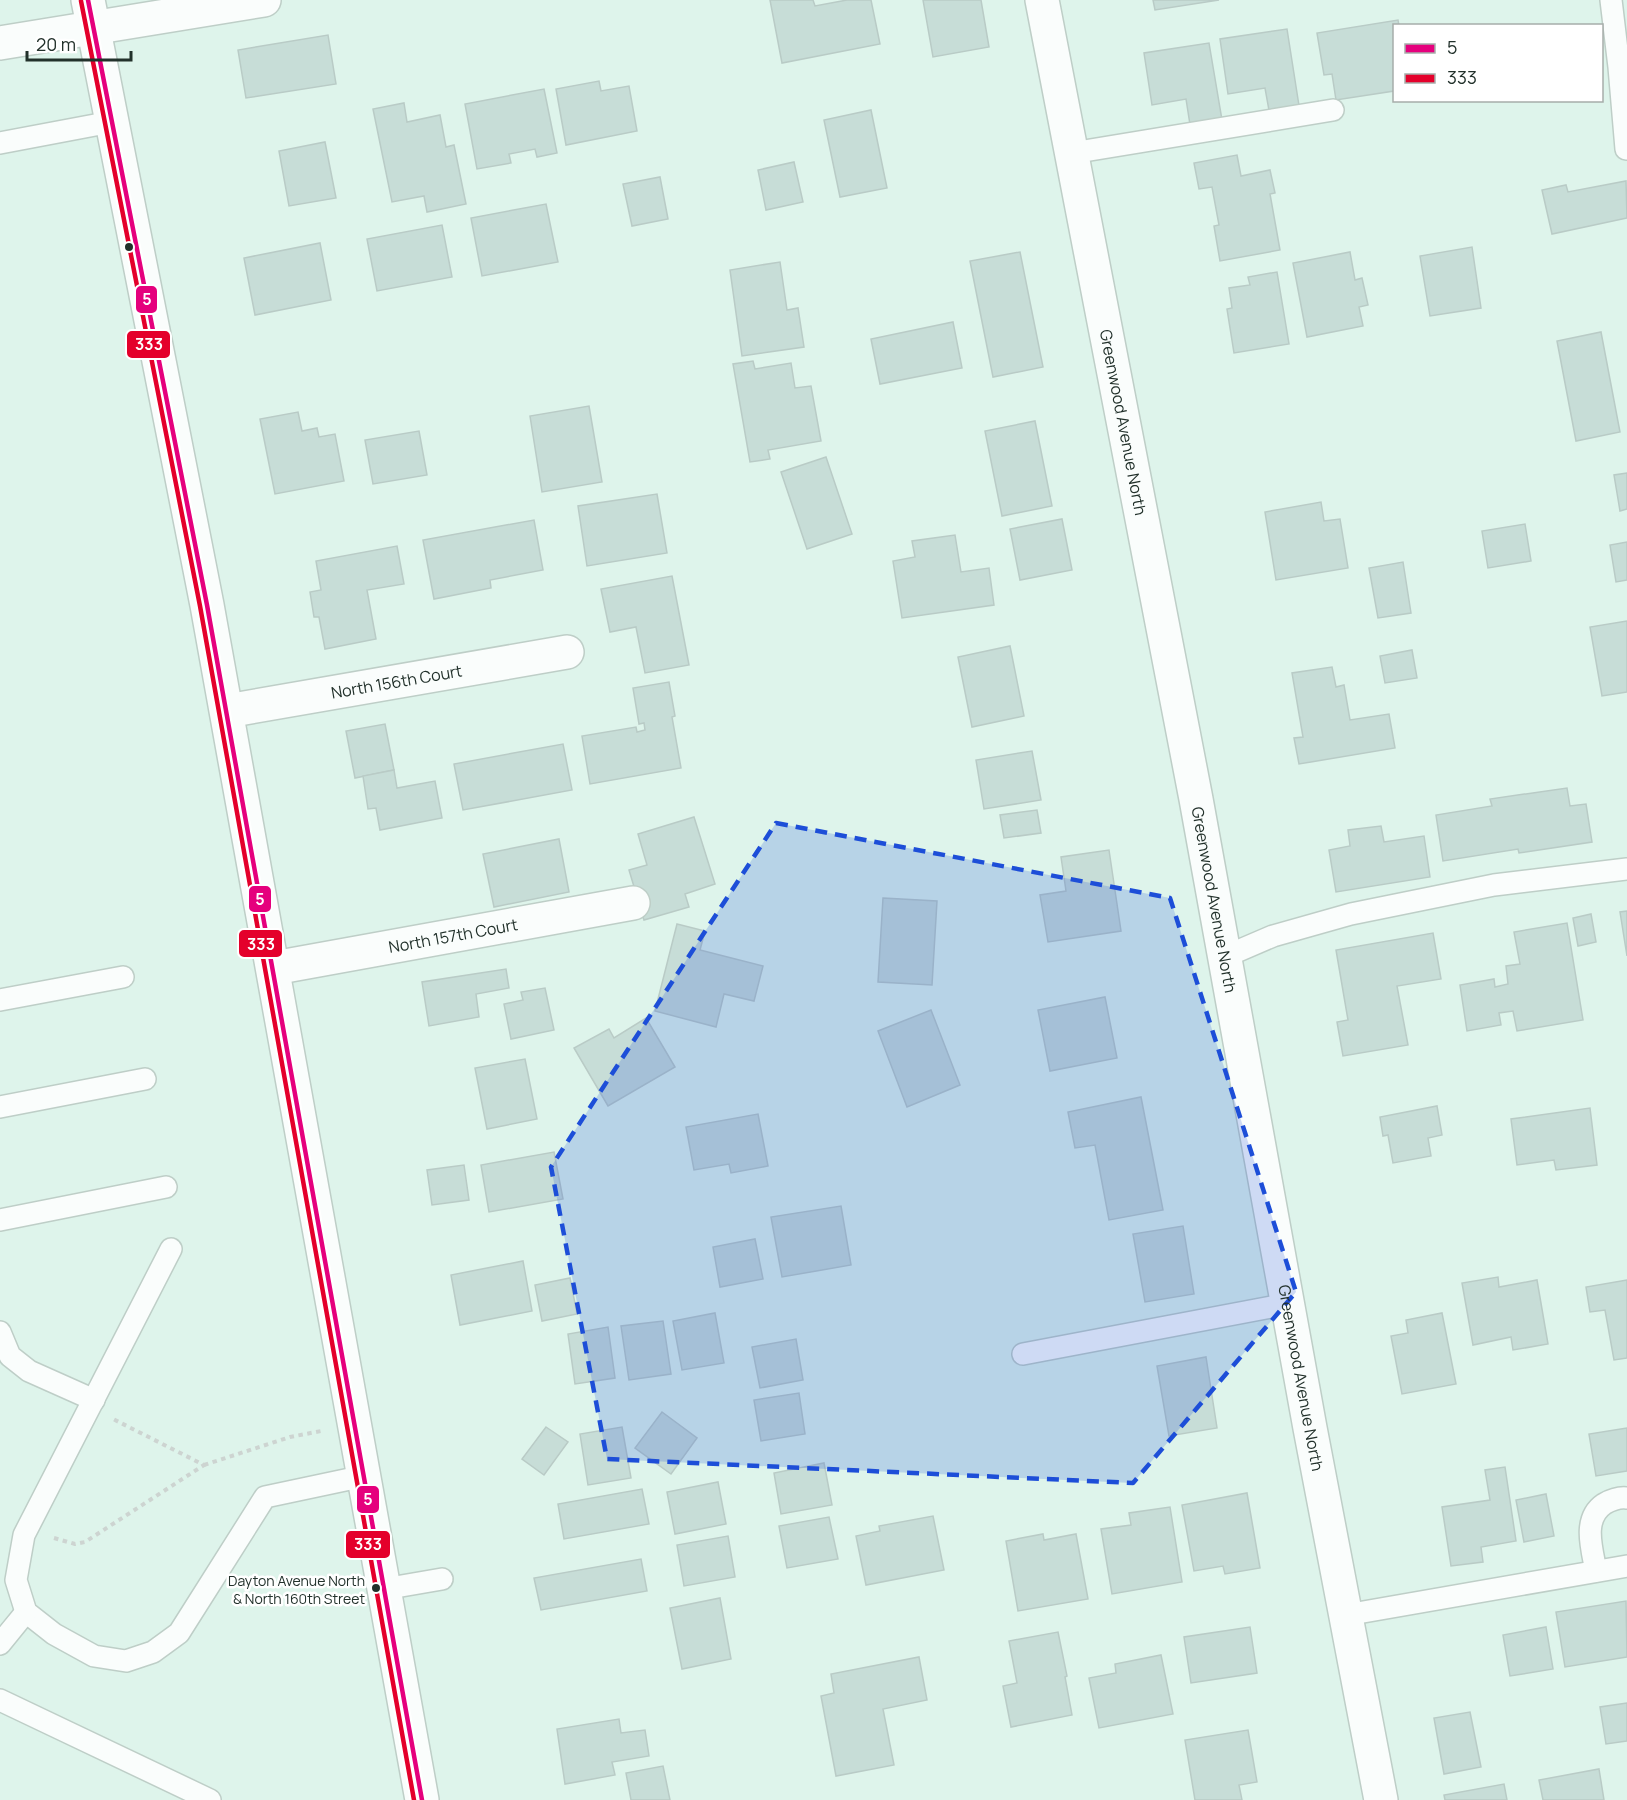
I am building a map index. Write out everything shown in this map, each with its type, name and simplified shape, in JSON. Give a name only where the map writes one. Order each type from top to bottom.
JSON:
[{"type":"street","points":[[0,43],[90,14],[264,0]]},
{"type":"street","name":"Greenwood Avenue North","points":[[1042,0],[1196,799],[1287,1304],[1382,1800]]},
{"type":"street","points":[[90,14],[227,711],[422,1800]]},
{"type":"street","name":"North 156th Court","points":[[227,711],[567,652]]},
{"type":"street","name":"North 157th Court","points":[[273,968],[633,903]]},
{"type":"lane","points":[[1611,0],[1626,149]]},
{"type":"lane","points":[[1072,153],[1333,110]]},
{"type":"lane","points":[[0,143],[111,122]]},
{"type":"lane","points":[[1224,957],[1273,936],[1351,914],[1494,885],[1627,868]]},
{"type":"lane","points":[[0,1000],[123,977]]},
{"type":"lane","points":[[0,1107],[145,1079]]},
{"type":"lane","points":[[0,1220],[166,1187]]},
{"type":"lane","points":[[171,1249],[24,1535],[16,1580],[26,1612],[54,1634],[94,1656],[126,1661],[153,1652],[179,1633],[264,1497],[364,1476]]},
{"type":"lane","points":[[1023,1354],[1287,1304]]},
{"type":"lane","points":[[0,1332],[10,1356],[29,1371],[92,1403]]},
{"type":"lane","points":[[1596,1571],[1590,1527],[1594,1516],[1610,1500],[1627,1498]]},
{"type":"lane","points":[[1346,1615],[1627,1566]]},
{"type":"lane","points":[[384,1589],[442,1579]]},
{"type":"lane","points":[[0,1644],[26,1612]]},
{"type":"lane","points":[[0,1700],[210,1800]]},
{"type":"path","points":[[92,1403],[204,1466]]},
{"type":"path","points":[[27,1529],[64,1542],[75,1544],[85,1542],[204,1466],[290,1437],[355,1425]]},
{"type":"highlighted area","points":[[776,823],[1170,898],[1296,1292],[1133,1483],[607,1459],[551,1167]]},
{"type":"building","points":[[770,0],[813,0],[815,6],[847,0],[871,0],[880,44],[782,63]]},
{"type":"building","points":[[923,0],[981,0],[989,47],[933,57]]},
{"type":"building","points":[[1153,0],[1219,0],[1155,10]]},
{"type":"building","points":[[1398,20],[1399,24],[1393,24],[1393,91],[1336,100],[1332,74],[1324,75],[1317,33]]},
{"type":"building","points":[[1287,29],[1300,112],[1270,116],[1265,88],[1228,94],[1220,39]]},
{"type":"building","points":[[328,35],[336,84],[246,98],[238,50]]},
{"type":"building","points":[[1209,43],[1223,126],[1191,131],[1186,99],[1152,105],[1144,53]]},
{"type":"building","points":[[599,81],[601,91],[629,86],[637,131],[566,145],[556,89]]},
{"type":"building","points":[[544,89],[557,153],[537,157],[535,149],[509,154],[511,163],[477,169],[465,104]]},
{"type":"building","points":[[404,103],[407,122],[440,115],[446,147],[454,145],[466,204],[427,212],[424,196],[392,202],[373,109]]},
{"type":"building","points":[[871,110],[887,188],[840,197],[824,120]]},
{"type":"building","points":[[325,142],[336,198],[289,206],[279,151]]},
{"type":"building","points":[[1237,155],[1241,176],[1270,170],[1275,193],[1270,194],[1280,250],[1220,261],[1214,226],[1219,225],[1212,187],[1199,189],[1194,163]]},
{"type":"building","points":[[794,162],[803,202],[766,210],[758,170]]},
{"type":"building","points":[[660,177],[668,219],[632,226],[623,184]]},
{"type":"building","points":[[1626,181],[1627,218],[1552,234],[1542,190],[1566,185],[1568,192]]},
{"type":"building","points":[[546,204],[558,262],[482,276],[471,218]]},
{"type":"building","points":[[442,225],[452,277],[377,291],[367,239]]},
{"type":"building","points":[[320,243],[331,300],[255,315],[244,258]]},
{"type":"building","points":[[1472,247],[1481,308],[1430,316],[1420,256]]},
{"type":"building","points":[[1020,252],[1043,367],[993,377],[970,261]]},
{"type":"building","points":[[1350,252],[1355,280],[1362,278],[1368,305],[1359,307],[1363,326],[1307,337],[1293,263]]},
{"type":"building","points":[[780,262],[787,310],[798,308],[804,347],[742,356],[730,270]]},
{"type":"building","points":[[1277,272],[1289,344],[1234,353],[1227,309],[1232,308],[1229,288],[1250,285],[1248,277]]},
{"type":"building","points":[[953,322],[962,368],[880,384],[871,339]]},
{"type":"building","points":[[1601,332],[1620,432],[1576,441],[1557,341]]},
{"type":"building","points":[[753,361],[755,369],[791,363],[795,388],[811,386],[821,441],[768,450],[770,459],[750,462],[733,364]]},
{"type":"building","points":[[589,406],[602,482],[542,492],[530,416]]},
{"type":"building","points":[[298,412],[302,431],[317,428],[319,437],[335,434],[344,481],[275,494],[260,419]]},
{"type":"building","points":[[1035,421],[1052,506],[1002,516],[985,431]]},
{"type":"building","points":[[419,431],[427,475],[373,484],[365,440]]},
{"type":"building","points":[[826,457],[852,534],[807,549],[781,472]]},
{"type":"building","points":[[1627,473],[1627,509],[1620,511],[1614,475]]},
{"type":"building","points":[[657,494],[667,553],[587,566],[578,506]]},
{"type":"building","points":[[1321,502],[1324,521],[1340,519],[1348,568],[1276,580],[1265,512]]},
{"type":"building","points":[[1062,519],[1072,570],[1020,580],[1010,529]]},
{"type":"building","points":[[534,520],[543,570],[490,580],[491,588],[434,599],[423,540]]},
{"type":"building","points":[[1525,524],[1531,561],[1488,568],[1482,531]]},
{"type":"building","points":[[955,535],[961,572],[989,568],[994,605],[902,618],[893,561],[915,557],[912,541]]},
{"type":"building","points":[[1627,542],[1627,580],[1616,582],[1610,545]]},
{"type":"building","points":[[397,546],[404,584],[367,590],[376,639],[325,649],[319,617],[314,617],[310,592],[321,590],[316,561]]},
{"type":"building","points":[[1403,562],[1411,613],[1378,618],[1369,568]]},
{"type":"building","points":[[672,576],[689,665],[645,673],[636,627],[610,632],[601,589]]},
{"type":"building","points":[[1627,621],[1627,692],[1602,696],[1590,627]]},
{"type":"building","points":[[1010,646],[1024,716],[972,727],[958,657]]},
{"type":"building","points":[[1412,650],[1417,678],[1385,683],[1380,656]]},
{"type":"building","points":[[1332,667],[1336,687],[1344,685],[1350,720],[1389,714],[1395,748],[1299,764],[1294,738],[1303,737],[1292,673]]},
{"type":"building","points":[[669,682],[675,716],[672,717],[681,768],[590,784],[582,736],[636,727],[637,732],[645,730],[644,723],[639,724],[633,688]]},
{"type":"building","points":[[385,724],[394,770],[355,778],[346,731]]},
{"type":"building","points":[[563,744],[572,790],[463,810],[454,764]]},
{"type":"building","points":[[1032,751],[1041,800],[984,809],[976,760]]},
{"type":"building","points":[[394,770],[397,788],[435,781],[442,818],[380,830],[376,808],[368,809],[363,776]]},
{"type":"building","points":[[1567,788],[1570,806],[1586,804],[1592,842],[1519,853],[1518,849],[1443,861],[1436,815],[1492,806],[1490,799]]},
{"type":"building","points":[[1037,810],[1041,833],[1004,838],[1000,815]]},
{"type":"building","points":[[694,817],[715,884],[685,894],[689,907],[644,920],[629,870],[647,865],[638,834]]},
{"type":"building","points":[[1381,826],[1384,842],[1424,836],[1430,877],[1336,892],[1329,850],[1350,846],[1348,830]]},
{"type":"building","points":[[559,839],[569,892],[494,907],[483,854]]},
{"type":"building","points":[[1109,850],[1121,931],[1048,942],[1040,895],[1066,891],[1061,857]]},
{"type":"building","points":[[883,898],[937,901],[932,985],[878,982]]},
{"type":"building","points":[[1627,911],[1627,956],[1620,912]]},
{"type":"building","points":[[1591,914],[1596,942],[1578,946],[1573,918]]},
{"type":"building","points":[[1567,923],[1583,1020],[1517,1031],[1513,1011],[1499,1013],[1501,1025],[1467,1031],[1460,985],[1494,979],[1495,987],[1508,984],[1506,966],[1520,964],[1514,932]]},
{"type":"building","points":[[677,924],[705,931],[700,950],[763,966],[754,1001],[724,994],[716,1027],[655,1011]]},
{"type":"building","points":[[1433,933],[1441,979],[1397,986],[1408,1045],[1343,1056],[1337,1022],[1348,1020],[1336,950]]},
{"type":"building","points":[[506,969],[509,988],[476,994],[479,1017],[429,1026],[422,982]]},
{"type":"building","points":[[545,988],[554,1030],[511,1039],[504,1004],[523,1000],[521,992]]},
{"type":"building","points":[[1105,997],[1117,1058],[1050,1071],[1038,1010]]},
{"type":"building","points":[[931,1010],[960,1085],[907,1107],[878,1031]]},
{"type":"building","points":[[646,1018],[675,1067],[608,1106],[574,1048],[609,1029],[614,1038]]},
{"type":"building","points":[[525,1059],[537,1119],[487,1129],[475,1068]]},
{"type":"building","points":[[1141,1097],[1163,1210],[1109,1220],[1095,1145],[1075,1148],[1068,1112]]},
{"type":"building","points":[[1437,1106],[1442,1135],[1428,1138],[1431,1156],[1393,1163],[1388,1135],[1383,1136],[1380,1117]]},
{"type":"building","points":[[1590,1108],[1597,1165],[1556,1170],[1554,1160],[1517,1165],[1511,1119]]},
{"type":"building","points":[[758,1114],[768,1166],[731,1173],[729,1164],[694,1170],[686,1127]]},
{"type":"building","points":[[554,1152],[563,1199],[489,1212],[481,1165]]},
{"type":"building","points":[[464,1165],[469,1200],[432,1205],[427,1170]]},
{"type":"building","points":[[841,1206],[851,1265],[782,1277],[771,1217]]},
{"type":"building","points":[[1183,1226],[1194,1294],[1145,1302],[1133,1234]]},
{"type":"building","points":[[755,1239],[763,1279],[720,1287],[713,1247]]},
{"type":"building","points":[[523,1261],[532,1311],[460,1325],[451,1275]]},
{"type":"building","points":[[1498,1277],[1499,1287],[1537,1280],[1548,1344],[1513,1350],[1511,1337],[1473,1345],[1462,1283]]},
{"type":"building","points":[[570,1278],[577,1314],[542,1321],[535,1285]]},
{"type":"building","points":[[1627,1280],[1627,1358],[1614,1360],[1605,1310],[1590,1312],[1586,1287]]},
{"type":"building","points":[[715,1313],[724,1363],[682,1370],[673,1321]]},
{"type":"building","points":[[1442,1313],[1456,1384],[1402,1394],[1391,1336],[1408,1333],[1406,1320]]},
{"type":"building","points":[[663,1321],[671,1374],[629,1380],[621,1326]]},
{"type":"building","points":[[608,1327],[615,1378],[575,1384],[568,1334]]},
{"type":"building","points":[[796,1339],[803,1380],[760,1388],[752,1347]]},
{"type":"building","points":[[1206,1357],[1217,1428],[1169,1436],[1157,1366]]},
{"type":"building","points":[[799,1393],[805,1434],[761,1441],[754,1400]]},
{"type":"building","points":[[662,1412],[697,1438],[671,1474],[635,1448]]},
{"type":"building","points":[[546,1427],[568,1442],[544,1475],[522,1459]]},
{"type":"building","points":[[622,1427],[631,1478],[588,1485],[580,1434]]},
{"type":"building","points":[[1627,1428],[1627,1471],[1596,1476],[1589,1434]]},
{"type":"building","points":[[824,1463],[832,1505],[781,1514],[774,1473]]},
{"type":"building","points":[[1505,1467],[1516,1541],[1481,1547],[1483,1562],[1451,1566],[1442,1507],[1490,1500],[1485,1470]]},
{"type":"building","points":[[718,1482],[726,1524],[675,1534],[667,1492]]},
{"type":"building","points":[[642,1489],[649,1524],[564,1539],[558,1504]]},
{"type":"building","points":[[1247,1493],[1260,1568],[1225,1574],[1223,1566],[1194,1571],[1182,1505]]},
{"type":"building","points":[[1546,1494],[1554,1536],[1524,1542],[1516,1500]]},
{"type":"building","points":[[1170,1507],[1182,1582],[1112,1594],[1101,1529],[1131,1525],[1129,1513]]},
{"type":"building","points":[[933,1516],[944,1570],[866,1585],[856,1536],[880,1531],[879,1526]]},
{"type":"building","points":[[829,1517],[838,1559],[787,1568],[779,1526]]},
{"type":"building","points":[[1043,1534],[1044,1540],[1076,1534],[1088,1599],[1018,1611],[1006,1541]]},
{"type":"building","points":[[728,1536],[735,1577],[684,1586],[677,1545]]},
{"type":"building","points":[[641,1559],[647,1591],[541,1610],[534,1578]]},
{"type":"building","points":[[720,1598],[731,1659],[682,1669],[670,1608]]},
{"type":"building","points":[[1626,1601],[1627,1657],[1565,1667],[1556,1612]]},
{"type":"building","points":[[1250,1627],[1257,1673],[1191,1683],[1184,1637]]},
{"type":"building","points":[[1546,1627],[1553,1669],[1510,1676],[1503,1635]]},
{"type":"building","points":[[1058,1632],[1072,1715],[1011,1727],[1003,1686],[1017,1683],[1009,1641]]},
{"type":"building","points":[[1161,1655],[1173,1714],[1099,1728],[1089,1678],[1116,1673],[1115,1664]]},
{"type":"building","points":[[919,1657],[927,1700],[883,1709],[894,1765],[836,1776],[821,1696],[834,1693],[831,1674]]},
{"type":"building","points":[[1627,1703],[1627,1741],[1606,1744],[1600,1707]]},
{"type":"building","points":[[1470,1712],[1481,1767],[1444,1774],[1434,1718]]},
{"type":"building","points":[[619,1719],[621,1733],[645,1730],[649,1756],[612,1762],[615,1775],[565,1784],[557,1729]]},
{"type":"building","points":[[1248,1730],[1257,1782],[1239,1785],[1242,1800],[1195,1800],[1185,1740]]},
{"type":"building","points":[[663,1766],[670,1800],[631,1800],[626,1773]]},
{"type":"building","points":[[1599,1769],[1604,1800],[1543,1800],[1539,1780]]},
{"type":"building","points":[[1504,1784],[1507,1800],[1445,1800],[1444,1795]]},
{"type":"transit line","name":"5","points":[[88,0],[207,605],[422,1800]]},
{"type":"transit line","name":"333","points":[[81,1],[200,606],[414,1800]]},
{"type":"place","name":"Dayton Avenue North & North 160th Street","points":[[376,1588]]}]
